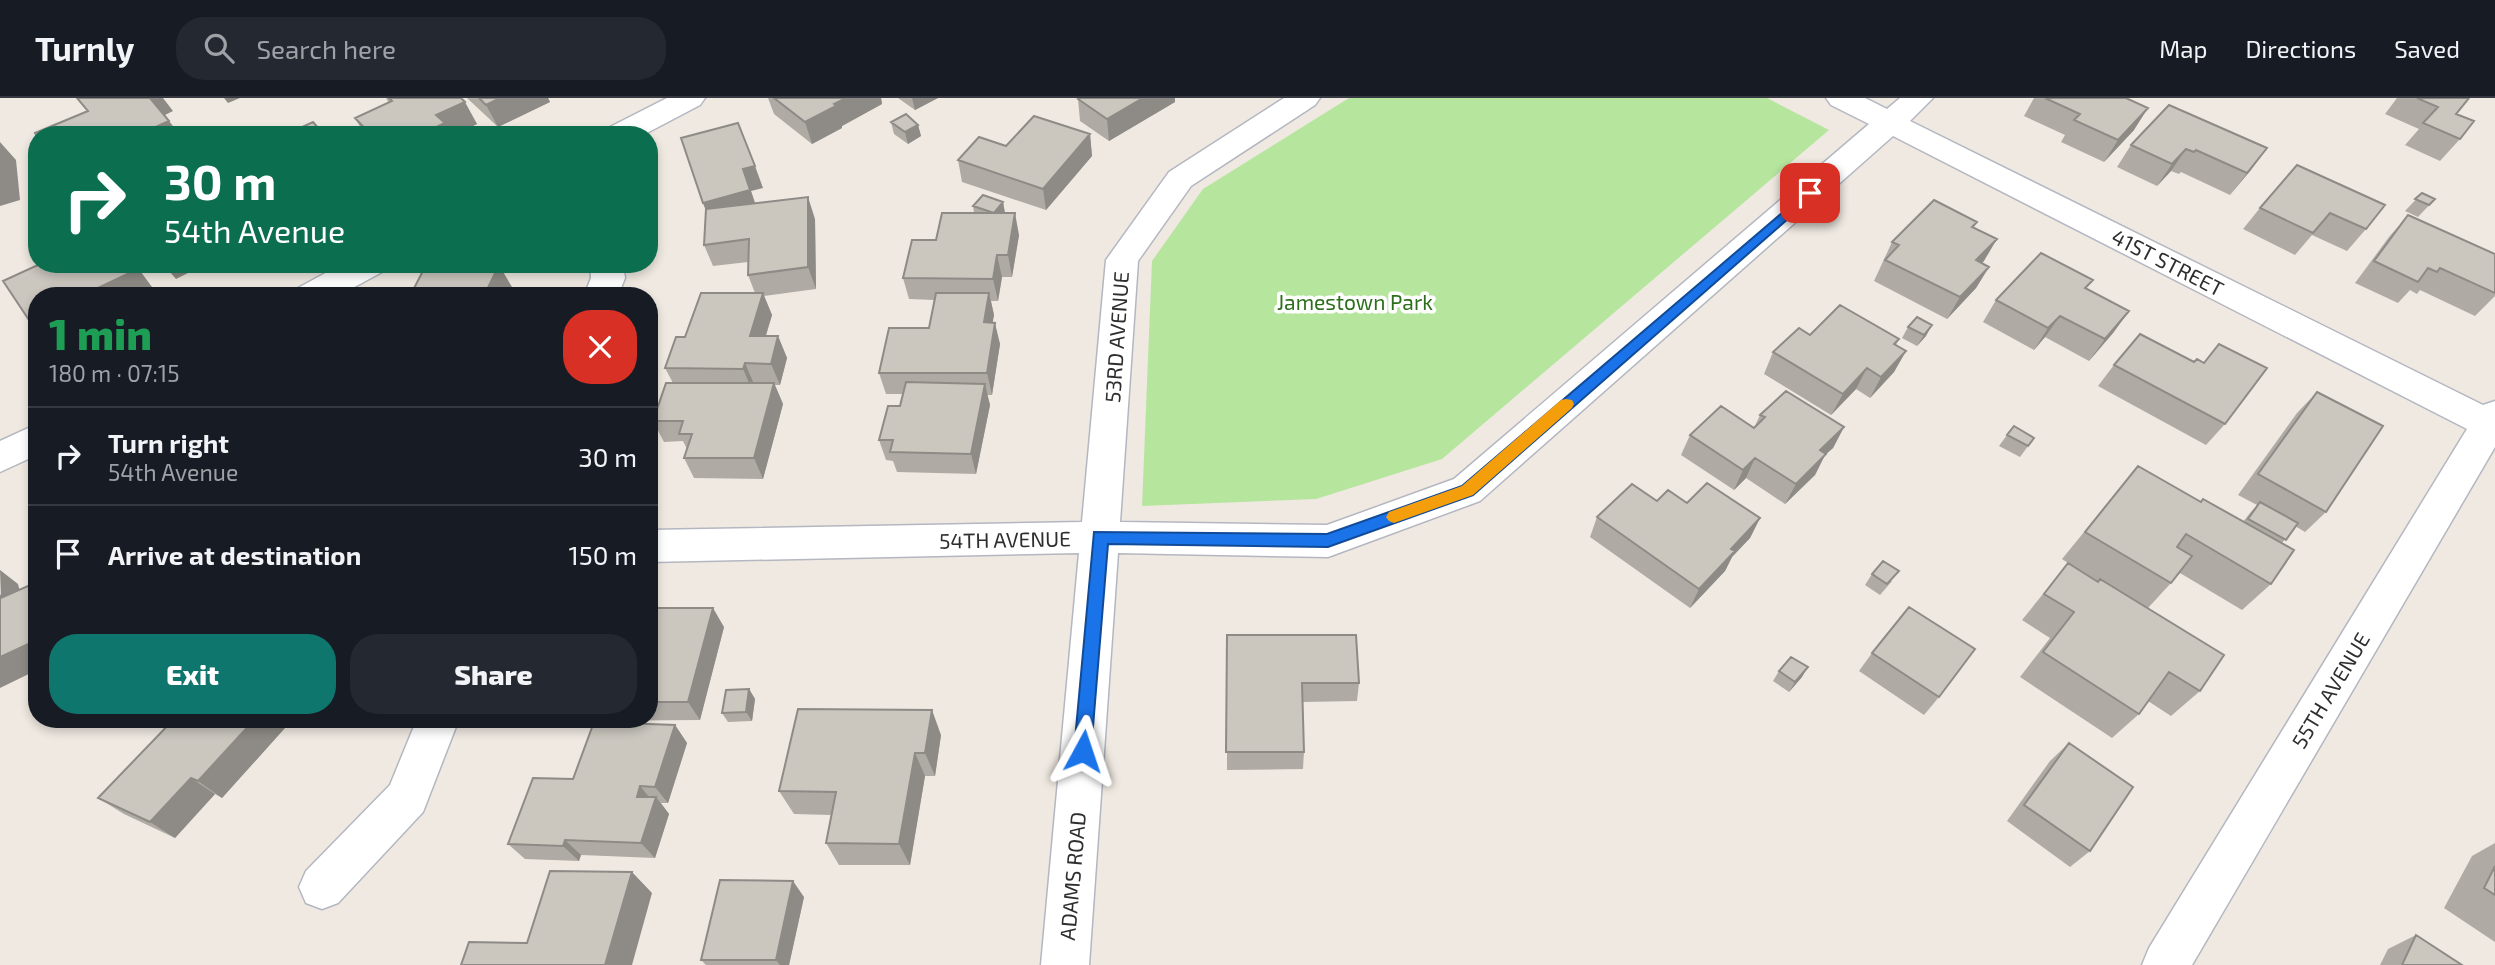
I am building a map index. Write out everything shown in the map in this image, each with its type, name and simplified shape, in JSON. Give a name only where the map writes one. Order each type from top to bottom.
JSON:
[{"type":"street","points":[[636,126],[690,98]]},
{"type":"street","name":"53RD AVENUE","points":[[1100,537],[1122,260],[1180,179],[1305,98]]},
{"type":"street","name":"41ST STREET","points":[[1841,98],[2493,422]]},
{"type":"street","name":"54TH AVENUE","points":[[658,546],[1100,537],[1328,541],[1468,490],[1918,98]]},
{"type":"street","points":[[327,287],[353,273]]},
{"type":"street","name":"55TH AVENUE","points":[[2166,965],[2493,422]]},
{"type":"street","points":[[0,458],[28,444]]},
{"type":"street","name":"ADAMS ROAD","points":[[1065,965],[1100,537]]},
{"type":"street","points":[[322,887],[407,799],[435,728]]},
{"type":"green space","name":"Jamestown Park","points":[[1349,98],[1767,98],[1829,130],[1442,459],[1316,499],[1142,506],[1152,261],[1203,189]]},
{"type":"building","points":[[77,98],[150,98],[169,121],[158,126],[52,126],[88,111]]},
{"type":"building","points":[[389,98],[461,98],[465,102],[436,115],[445,123],[438,126],[363,126],[355,118],[392,101]]},
{"type":"building","points":[[479,98],[500,98],[486,105]]},
{"type":"building","points":[[774,98],[846,98],[805,122]]},
{"type":"building","points":[[1143,98],[1107,119],[1078,99]]},
{"type":"building","points":[[2045,98],[2126,98],[2148,108],[2118,140],[2074,120],[2080,114]]},
{"type":"building","points":[[2417,98],[2469,98],[2456,114],[2474,121],[2460,139],[2423,123],[2438,107]]},
{"type":"building","points":[[2169,105],[2267,148],[2247,173],[2196,150],[2194,152],[2186,149],[2172,164],[2131,145]]},
{"type":"building","points":[[906,114],[918,125],[905,132],[891,122]]},
{"type":"building","points":[[1034,116],[1090,134],[1043,189],[958,160],[979,137],[1006,146]]},
{"type":"building","points":[[738,123],[755,166],[743,169],[750,190],[703,203],[681,138]]},
{"type":"building","points":[[2297,165],[2385,205],[2366,229],[2330,213],[2313,233],[2260,208]]},
{"type":"building","points":[[2422,193],[2435,199],[2429,205],[2415,199]]},
{"type":"building","points":[[983,195],[1003,202],[994,213],[973,206]]},
{"type":"building","points":[[808,197],[808,267],[748,275],[749,239],[704,245],[706,209]]},
{"type":"building","points":[[1934,200],[1977,222],[1972,227],[1997,239],[1976,260],[1989,267],[1960,297],[1885,260],[1899,245],[1892,242]]},
{"type":"building","points":[[942,213],[1015,213],[1008,255],[997,255],[993,279],[903,278],[912,240],[936,240]]},
{"type":"building","points":[[2408,215],[2495,254],[2495,293],[2440,268],[2437,272],[2428,268],[2418,282],[2374,261]]},
{"type":"building","points":[[2041,253],[2093,280],[2085,288],[2129,311],[2105,339],[2060,316],[2048,328],[1996,300]]},
{"type":"building","points":[[28,270],[28,273],[130,273],[100,287],[28,287],[28,318],[3,281]]},
{"type":"building","points":[[422,273],[495,273],[488,287],[415,287]]},
{"type":"building","points":[[701,293],[763,293],[750,336],[778,336],[771,364],[745,363],[743,369],[665,368],[676,337],[685,337]]},
{"type":"building","points":[[936,293],[989,293],[984,322],[995,323],[987,373],[879,373],[889,328],[929,328]]},
{"type":"building","points":[[1840,305],[1899,339],[1894,344],[1906,351],[1881,377],[1867,368],[1843,394],[1773,352],[1799,328],[1810,335]]},
{"type":"building","points":[[1917,317],[1932,325],[1924,335],[1908,327]]},
{"type":"building","points":[[2140,334],[2194,362],[2197,359],[2204,363],[2219,344],[2267,368],[2225,424],[2114,365]]},
{"type":"building","points":[[906,382],[985,384],[971,454],[890,452],[893,440],[879,440],[888,406],[900,406]]},
{"type":"building","points":[[666,383],[774,383],[754,458],[684,458],[692,434],[679,434],[683,421],[658,421],[658,406]]},
{"type":"building","points":[[1786,391],[1844,427],[1820,450],[1826,454],[1796,484],[1755,458],[1743,470],[1690,435],[1721,406],[1754,428],[1765,417],[1760,415]]},
{"type":"building","points":[[2317,392],[2383,426],[2326,512],[2258,474]]},
{"type":"building","points":[[2014,426],[2034,438],[2028,446],[2007,435]]},
{"type":"building","points":[[2138,466],[2294,550],[2271,584],[2186,534],[2177,547],[2192,556],[2171,583],[2085,532]]},
{"type":"building","points":[[1707,483],[1760,518],[1731,549],[1735,551],[1699,589],[1597,517],[1632,484],[1657,501],[1668,490],[1687,503]]},
{"type":"building","points":[[2260,502],[2298,523],[2286,540],[2248,519]]},
{"type":"building","points":[[1883,561],[1899,571],[1887,584],[1872,574]]},
{"type":"building","points":[[2068,563],[2098,582],[2100,579],[2224,655],[2200,691],[2169,672],[2139,714],[2043,652],[2074,612],[2044,594]]},
{"type":"building","points":[[28,586],[28,644],[0,657],[0,595],[1,598]]},
{"type":"building","points":[[1909,607],[1975,649],[1939,697],[1872,653]]},
{"type":"building","points":[[658,608],[713,608],[688,702],[658,702]]},
{"type":"building","points":[[1227,635],[1356,635],[1359,683],[1302,683],[1304,752],[1226,752]]},
{"type":"building","points":[[1791,657],[1808,667],[1795,682],[1779,671]]},
{"type":"building","points":[[749,689],[746,712],[722,713],[726,690]]},
{"type":"building","points":[[798,709],[932,710],[925,753],[915,753],[899,844],[826,843],[836,792],[779,791]]},
{"type":"building","points":[[658,724],[675,725],[655,787],[640,786],[637,797],[656,797],[641,843],[565,840],[563,846],[508,844],[533,778],[573,779],[592,728],[658,728]]},
{"type":"building","points":[[165,728],[247,728],[198,781],[191,778],[150,822],[98,798]]},
{"type":"building","points":[[2069,743],[2133,787],[2090,851],[2024,805]]},
{"type":"building","points":[[2495,866],[2495,895],[2484,888]]},
{"type":"building","points":[[550,871],[632,872],[605,965],[461,965],[469,942],[527,943]]},
{"type":"building","points":[[720,880],[793,881],[776,960],[701,960]]},
{"type":"building","points":[[2416,935],[2462,965],[2402,965]]},
{"type":"slow traffic","points":[[1394,517],[1468,490],[1566,404]]},
{"type":"route","points":[[1083,751],[1100,537],[1328,541],[1468,490],[1810,193]]}]
